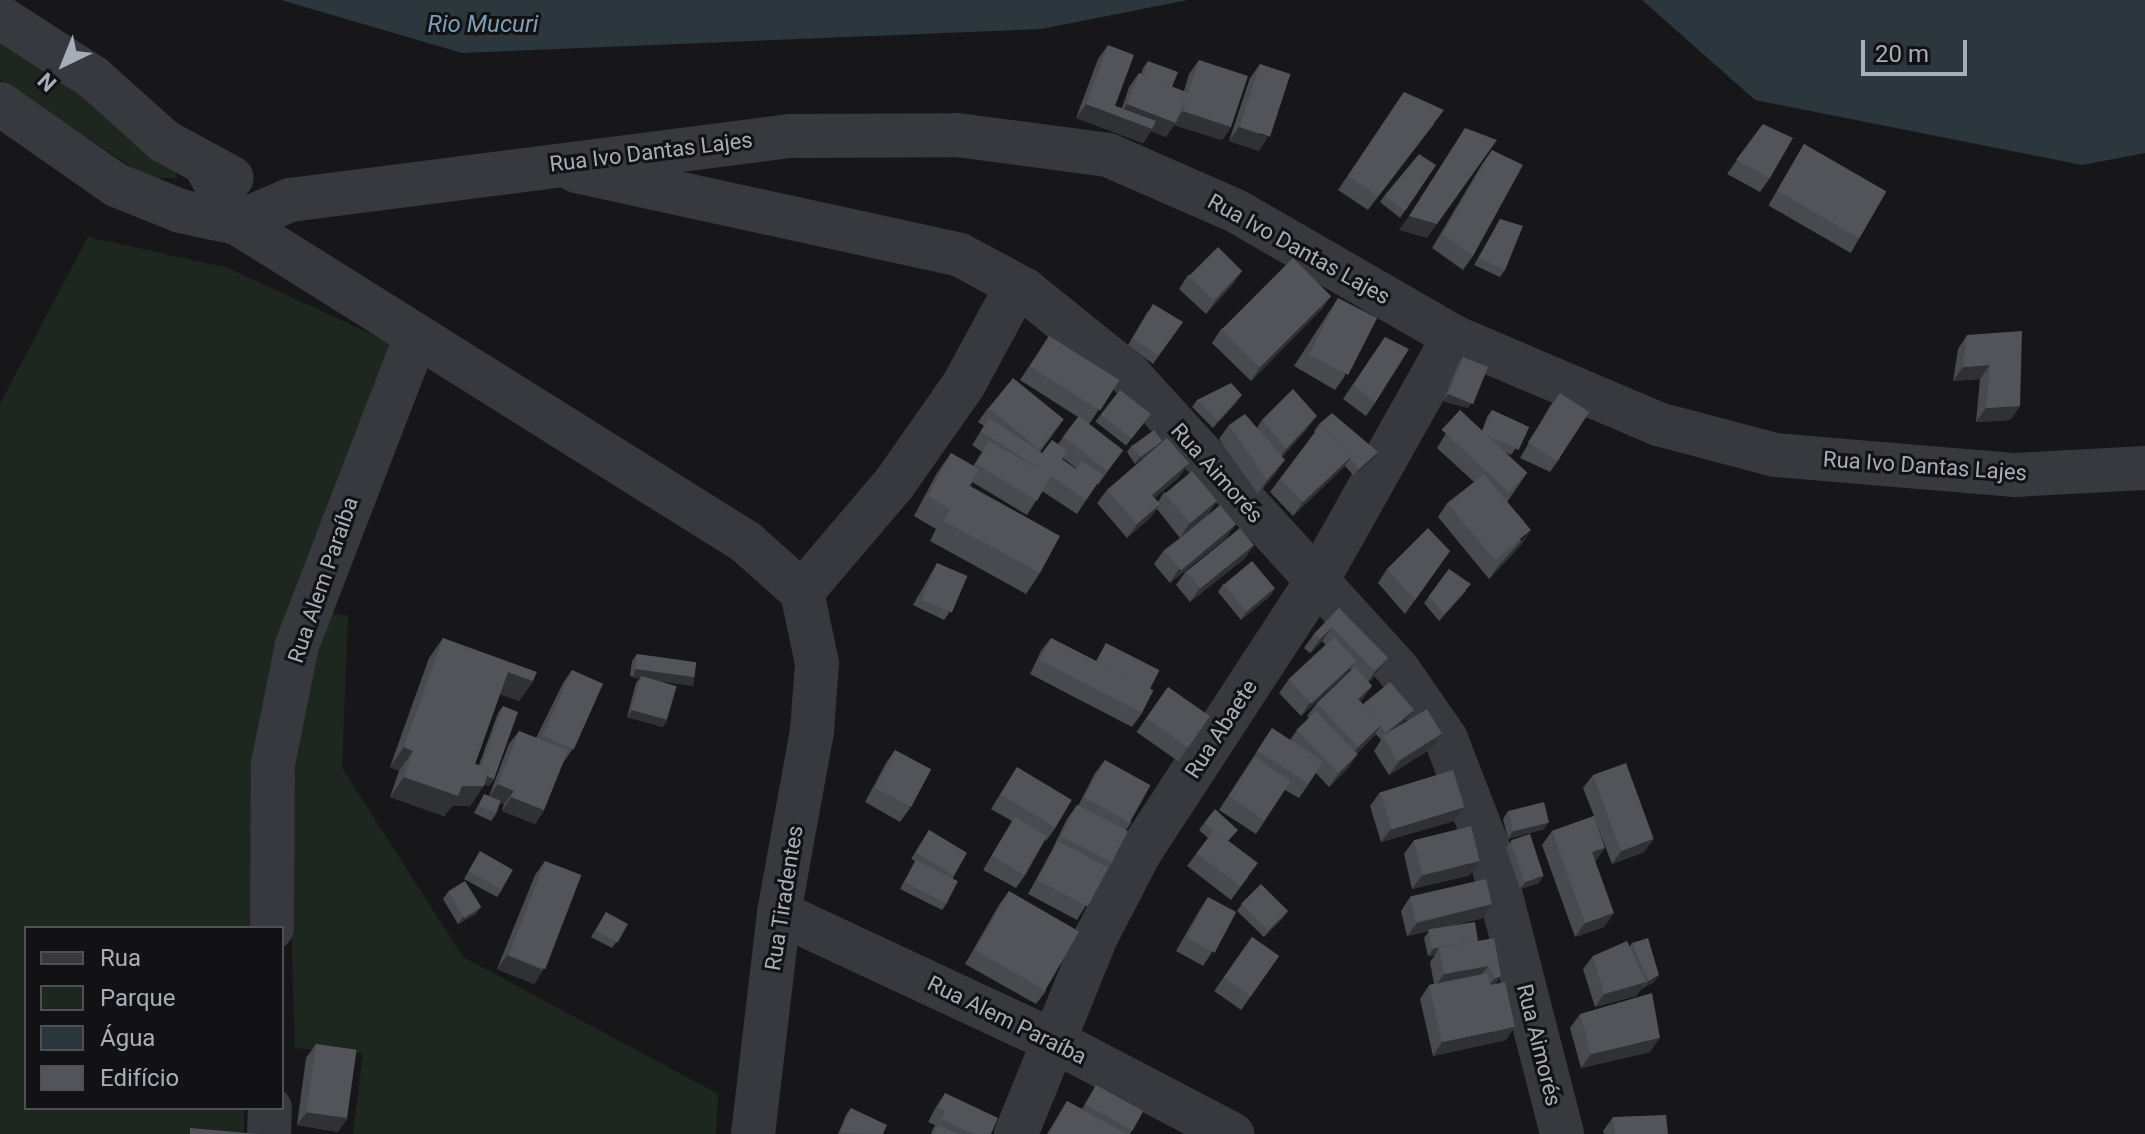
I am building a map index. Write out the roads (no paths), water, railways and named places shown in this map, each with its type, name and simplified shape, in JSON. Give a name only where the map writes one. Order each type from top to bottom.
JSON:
[{"type":"street","points":[[0,17],[94,78],[207,168],[290,200]]},
{"type":"street","points":[[0,104],[116,185],[180,211],[237,223],[415,339],[746,542],[802,592],[894,484],[964,384],[1017,286]]},
{"type":"street","name":"Rua Ivo Dantas Lajes","points":[[290,200],[546,164],[790,136],[957,135],[1108,155],[1236,211],[1454,337],[1658,424],[1775,455],[2015,475],[2145,468]]},
{"type":"street","name":"Rua Aimorés","points":[[546,164],[960,255],[1017,286],[1129,374],[1399,671],[1446,739],[1490,853],[1562,1134]]},
{"type":"street","points":[[207,168],[237,223]]},
{"type":"street","points":[[237,223],[290,200]]},
{"type":"street","name":"Rua Abaete","points":[[1016,1134],[1140,852],[1318,579],[1454,337]]},
{"type":"street","name":"Rua Alem Paraíba","points":[[272,926],[273,764],[297,645],[415,339]]},
{"type":"street","name":"Rua Tiradentes","points":[[753,1134],[779,913],[817,663],[802,592]]},
{"type":"street","name":"Rua Alem Paraíba","points":[[779,913],[1056,1042],[1232,1134]]},
{"type":"street","points":[[269,1134],[270,1110]]},
{"type":"water","name":"Rio Mucuri","points":[[281,0],[1188,0],[1041,29],[462,53]]},
{"type":"water","points":[[1642,0],[2145,0],[2145,153],[2082,165],[1755,100]]}]
